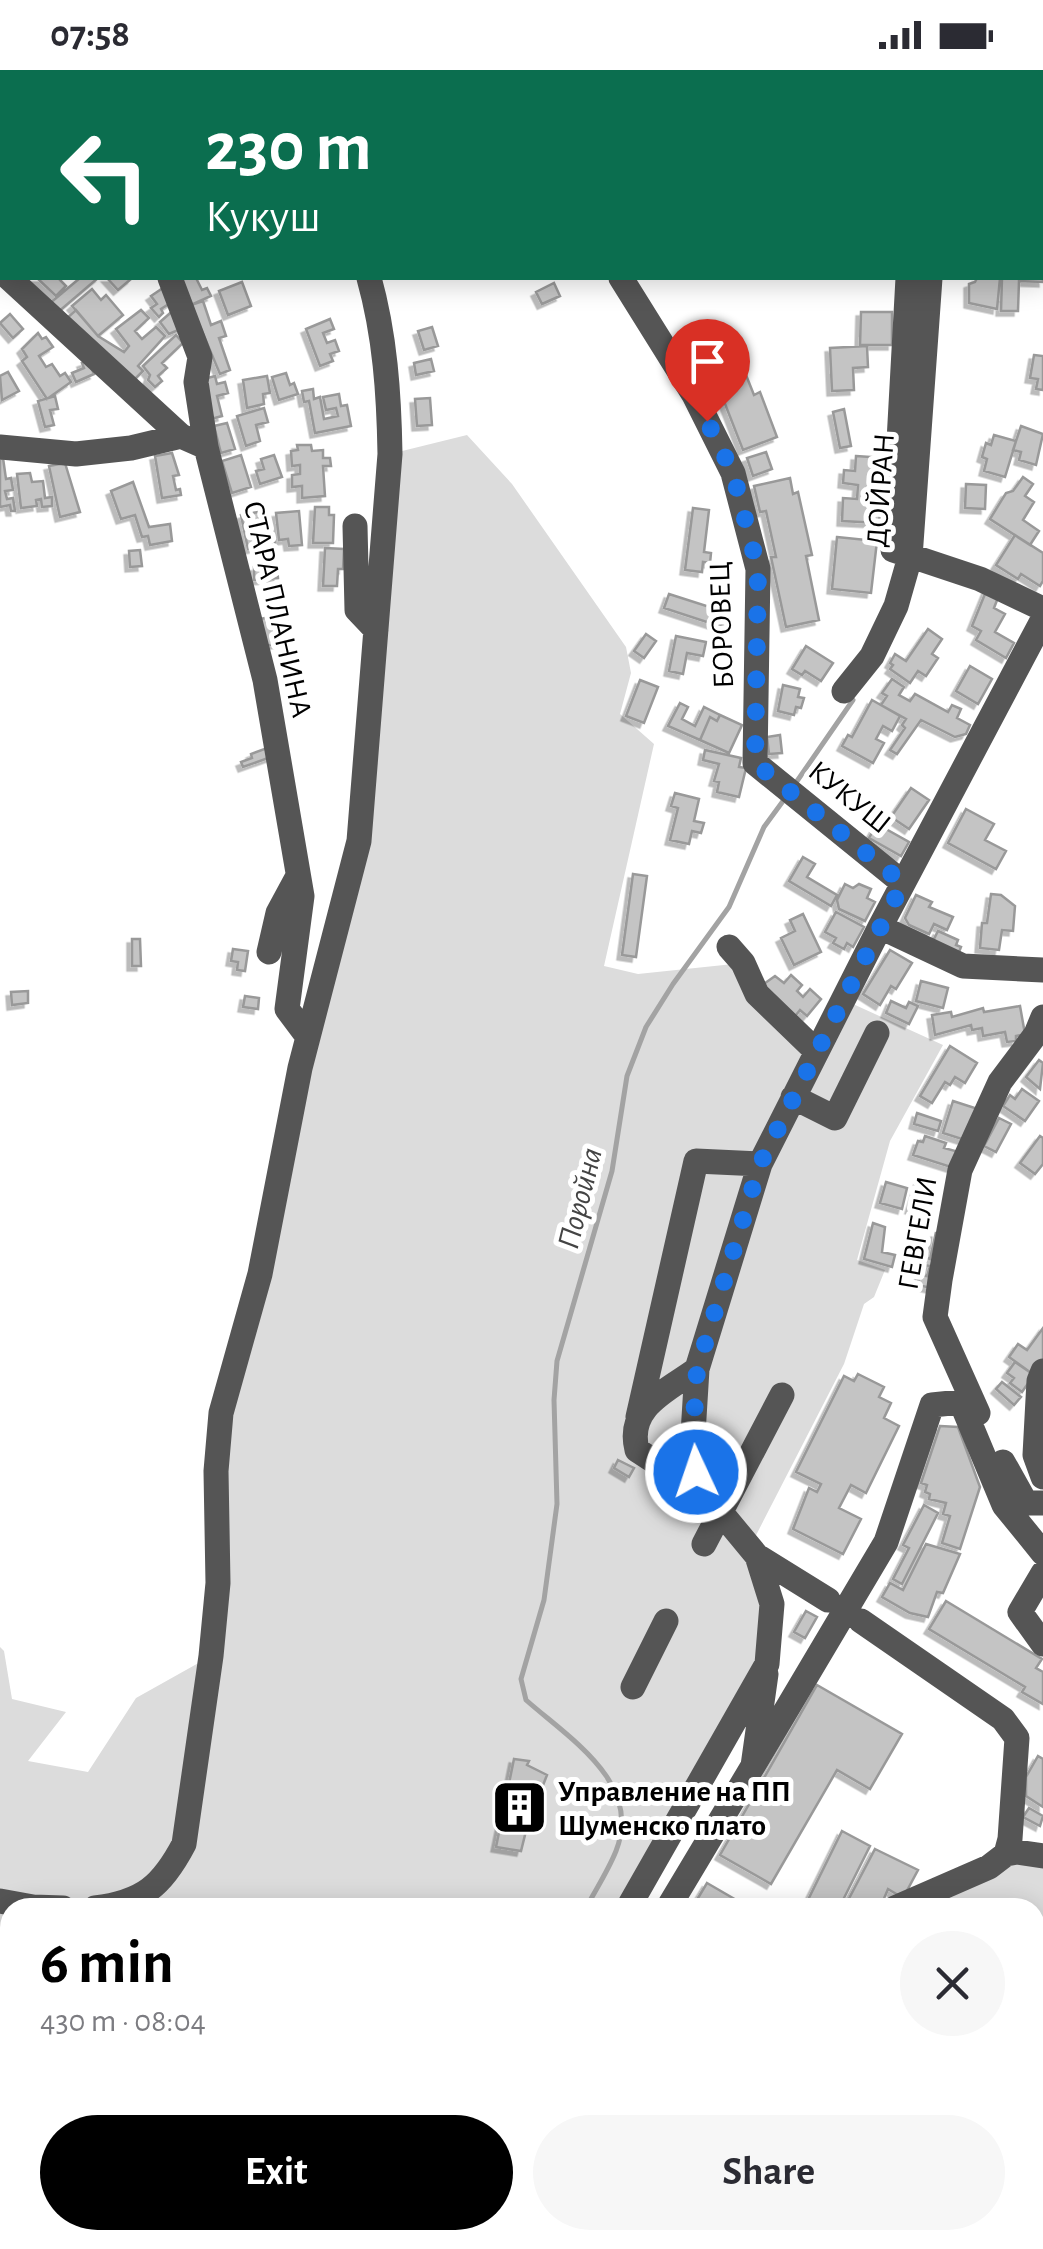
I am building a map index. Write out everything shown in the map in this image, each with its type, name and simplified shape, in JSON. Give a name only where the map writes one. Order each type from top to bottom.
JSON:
[{"type":"street","points":[[11,280],[181,436],[206,446]]},
{"type":"street","name":"СТАРА ПЛАНИНА","points":[[171,280],[200,357],[196,382],[206,446],[265,680],[302,896],[287,1009],[308,1037]]},
{"type":"street","points":[[136,1898],[150,1891],[170,1870],[184,1844],[218,1583],[216,1471],[221,1414],[260,1274],[283,1143],[359,841],[390,454],[389,390],[370,280]]},
{"type":"street","name":"БОРОВЕЦ","points":[[622,280],[694,395],[733,473],[758,569],[755,763]]},
{"type":"street","name":"ДОЙРАН","points":[[901,551],[908,280]]},
{"type":"street","name":"ДОЙРАН","points":[[844,691],[872,656],[896,606],[930,280]]},
{"type":"street","points":[[0,447],[76,454],[131,448],[181,436]]},
{"type":"street","points":[[355,526],[357,610],[376,630]]},
{"type":"street","points":[[901,551],[980,579],[1043,609]]},
{"type":"street","points":[[752,1766],[772,1604],[757,1556],[704,1492],[696,1472],[693,1434],[697,1370],[760,1164],[1043,619]]},
{"type":"street","name":"КУКУШ","points":[[755,763],[903,883]]},
{"type":"street","points":[[269,952],[278,913],[298,876]]},
{"type":"street","points":[[880,927],[963,966],[1043,970]]},
{"type":"street","points":[[729,946],[743,963],[758,994],[816,1051]]},
{"type":"street","name":"ГЕВГЕЛИ","points":[[1040,1505],[1026,1503],[1016,1489],[935,1317],[960,1170],[1000,1082],[1036,1034],[1043,1017]]},
{"type":"street","points":[[794,1098],[835,1118],[877,1033]]},
{"type":"street","points":[[696,1472],[660,1465],[637,1450],[633,1433],[696,1161],[760,1164]]},
{"type":"street","points":[[638,1418],[648,1404],[697,1370]]},
{"type":"street","points":[[1043,1370],[1035,1456],[1043,1476]]},
{"type":"street","points":[[704,1544],[782,1395]]},
{"type":"street","points":[[674,1898],[886,1542],[932,1405],[961,1402],[1004,1505],[1043,1553]]},
{"type":"street","points":[[757,1556],[828,1600]]},
{"type":"street","points":[[1043,1574],[1020,1612],[1043,1644]]},
{"type":"street","points":[[633,1687],[666,1621]]},
{"type":"street","points":[[861,1621],[1004,1719],[1017,1738],[1006,1854]]},
{"type":"street","points":[[634,1898],[766,1664]]},
{"type":"street","points":[[918,1898],[989,1867],[1006,1854],[1043,1856]]},
{"type":"shaded area","points":[[467,435],[512,484],[626,647],[631,673],[620,714],[654,744],[604,966],[638,974],[743,963],[816,1050],[842,999],[943,1045],[890,1141],[857,1260],[885,1270],[874,1297],[864,1304],[844,1364],[751,1545],[757,1556],[766,1664],[633,1898],[0,1898],[0,1647],[12,1699],[66,1712],[28,1761],[88,1772],[136,1698],[211,1656],[216,1471],[359,841],[390,454]]},
{"type":"shaded area","points":[[1043,1856],[1043,1898],[914,1898],[939,1886]]},
{"type":"building","points":[[39,280],[60,280],[66,286],[56,296]]},
{"type":"building","points":[[78,280],[96,280],[57,313],[49,304]]},
{"type":"building","points":[[109,280],[130,280],[118,290]]},
{"type":"building","points":[[180,280],[197,280],[211,296],[191,305]]},
{"type":"building","points":[[1000,280],[997,309],[969,303],[969,284]]},
{"type":"building","points":[[1002,280],[1043,280],[1019,281],[1018,311],[1001,311]]},
{"type":"building","points":[[242,282],[251,306],[228,315],[219,291]]},
{"type":"building","points":[[554,283],[560,296],[542,304],[536,292]]},
{"type":"building","points":[[166,286],[172,302],[161,309],[159,317],[151,308],[157,304],[151,296]]},
{"type":"building","points":[[92,289],[101,300],[106,295],[123,315],[98,336],[72,306]]},
{"type":"building","points":[[203,301],[211,325],[221,321],[226,336],[219,338],[230,370],[220,374],[191,305]]},
{"type":"building","points":[[176,308],[183,328],[169,334],[160,322]]},
{"type":"building","points":[[76,310],[98,336],[124,352],[129,346],[116,329],[141,310],[149,318],[135,331],[142,339],[156,327],[165,336],[138,366],[143,371],[133,381],[66,319]]},
{"type":"building","points":[[861,312],[892,312],[892,345],[860,345]]},
{"type":"building","points":[[10,314],[23,329],[13,338],[0,323]]},
{"type":"building","points":[[330,319],[334,329],[323,333],[327,343],[335,340],[339,351],[330,354],[333,361],[320,366],[306,329]]},
{"type":"building","points":[[432,327],[438,346],[424,350],[418,331]]},
{"type":"building","points":[[38,333],[53,347],[39,356],[46,367],[52,364],[60,376],[65,373],[71,382],[47,399],[22,361],[27,357],[22,349]]},
{"type":"building","points":[[176,335],[183,343],[162,363],[167,368],[158,376],[162,381],[155,387],[143,366]]},
{"type":"building","points":[[867,346],[868,367],[853,368],[854,390],[832,391],[830,348]]},
{"type":"building","points":[[736,350],[754,395],[760,392],[777,437],[743,450],[720,391],[713,394],[701,364]]},
{"type":"building","points":[[1034,355],[1043,356],[1043,390],[1036,389],[1038,379],[1030,378]]},
{"type":"building","points":[[431,359],[434,371],[416,375],[414,363]]},
{"type":"building","points":[[88,361],[94,374],[76,382],[72,373],[84,368],[82,363]]},
{"type":"building","points":[[8,372],[19,391],[2,400],[0,376]]},
{"type":"building","points":[[286,373],[298,394],[279,400],[272,377]]},
{"type":"building","points":[[215,376],[217,384],[225,382],[228,393],[217,396],[222,416],[211,419],[200,380]]},
{"type":"building","points":[[267,376],[270,393],[263,394],[264,404],[247,408],[243,380]]},
{"type":"building","points":[[313,389],[314,399],[320,397],[324,419],[338,416],[336,408],[326,410],[323,397],[339,394],[341,406],[347,405],[351,426],[315,433],[309,401],[304,402],[302,391]]},
{"type":"building","points":[[55,396],[58,409],[50,410],[54,425],[45,427],[38,401]]},
{"type":"building","points":[[430,398],[432,425],[417,426],[415,399]]},
{"type":"building","points":[[264,408],[268,422],[256,425],[260,441],[246,446],[237,416]]},
{"type":"building","points":[[844,409],[851,446],[840,448],[833,412]]},
{"type":"building","points":[[227,423],[235,449],[221,453],[214,426]]},
{"type":"building","points":[[1021,426],[1043,434],[1036,465],[1019,460],[1021,452],[1013,450]]},
{"type":"building","points":[[994,435],[1016,441],[1005,477],[984,471],[987,459],[982,457],[986,443],[991,445]]},
{"type":"building","points":[[297,445],[311,445],[312,451],[323,450],[323,458],[330,458],[331,466],[323,466],[325,496],[302,498],[302,486],[292,487],[292,475],[300,474],[300,465],[292,466],[291,451],[298,450]]},
{"type":"building","points":[[766,452],[772,469],[753,476],[747,458]]},
{"type":"building","points":[[172,453],[179,475],[173,476],[176,490],[180,489],[181,495],[162,498],[155,456]]},
{"type":"building","points":[[241,455],[251,487],[232,493],[222,461]]},
{"type":"building","points":[[274,455],[282,477],[260,484],[256,471],[264,469],[261,459]]},
{"type":"building","points":[[856,456],[884,458],[879,523],[842,521],[843,498],[857,499],[858,485],[843,483],[844,470],[855,471]]},
{"type":"building","points":[[3,458],[6,479],[11,478],[13,490],[5,491],[7,499],[13,498],[15,511],[11,511],[10,505],[0,507]]},
{"type":"building","points":[[65,463],[80,512],[60,517],[49,466]]},
{"type":"building","points":[[30,473],[32,482],[43,481],[45,498],[52,497],[52,506],[42,507],[41,499],[36,500],[37,506],[21,508],[17,474]]},
{"type":"building","points":[[1023,477],[1033,484],[1025,496],[1034,502],[1023,520],[1039,531],[1030,545],[990,519],[1006,493],[1013,491]]},
{"type":"building","points":[[790,478],[793,494],[798,492],[812,555],[806,556],[819,620],[786,627],[766,511],[760,512],[754,486]]},
{"type":"building","points":[[133,482],[149,527],[170,524],[172,541],[150,545],[148,536],[142,537],[135,515],[121,519],[111,491]]},
{"type":"building","points":[[966,484],[986,485],[985,509],[965,508]]},
{"type":"building","points":[[315,507],[329,507],[329,515],[334,515],[333,543],[313,543]]},
{"type":"building","points":[[693,508],[709,510],[704,552],[711,553],[710,563],[703,562],[702,572],[685,570]]},
{"type":"building","points":[[299,511],[302,545],[289,546],[288,539],[279,540],[276,513]]},
{"type":"building","points":[[258,512],[260,523],[270,520],[275,544],[248,549],[241,515]]},
{"type":"building","points":[[1015,535],[1043,553],[1040,586],[1021,574],[1018,579],[996,565]]},
{"type":"building","points":[[837,537],[877,541],[871,593],[832,589]]},
{"type":"building","points":[[325,548],[344,549],[337,586],[323,586]]},
{"type":"building","points":[[140,550],[142,566],[130,567],[129,551]]},
{"type":"building","points":[[277,566],[278,578],[254,580],[254,567]]},
{"type":"building","points":[[987,589],[999,595],[994,608],[1005,614],[995,632],[1014,643],[1006,658],[976,640],[981,631],[972,626]]},
{"type":"building","points":[[669,594],[716,609],[714,615],[731,621],[728,629],[664,608]]},
{"type":"building","points":[[286,614],[292,640],[266,646],[260,619]]},
{"type":"building","points":[[928,629],[942,639],[932,654],[938,658],[926,676],[918,671],[910,683],[890,669],[890,663],[895,654],[906,661]]},
{"type":"building","points":[[646,634],[656,641],[644,658],[634,651]]},
{"type":"building","points":[[676,636],[706,642],[703,656],[687,653],[683,674],[669,671]]},
{"type":"building","points":[[806,646],[833,663],[821,681],[805,671],[802,675],[792,669]]},
{"type":"building","points":[[970,666],[992,679],[978,704],[956,691]]},
{"type":"building","points":[[892,679],[904,687],[899,695],[910,701],[915,694],[948,712],[952,705],[961,709],[957,718],[970,725],[966,734],[955,737],[921,720],[897,754],[890,750],[905,728],[902,725],[906,719],[881,705],[887,696],[882,693]]},
{"type":"building","points":[[640,680],[658,687],[644,723],[626,716]]},
{"type":"building","points":[[783,685],[800,689],[798,697],[804,698],[794,715],[778,711]]},
{"type":"building","points":[[872,700],[900,716],[892,731],[883,726],[876,739],[884,743],[873,763],[842,746],[848,735],[852,737]]},
{"type":"building","points":[[680,703],[688,707],[682,719],[695,726],[704,707],[720,715],[717,721],[710,717],[700,740],[668,726]]},
{"type":"building","points":[[720,715],[742,725],[729,753],[700,740],[710,717],[717,721]]},
{"type":"building","points":[[780,735],[782,753],[769,754],[767,737]]},
{"type":"building","points":[[267,748],[271,757],[243,767],[241,762],[252,758],[251,754]]},
{"type":"building","points":[[705,750],[741,758],[739,767],[746,768],[739,797],[717,792],[719,782],[714,781],[719,764],[703,760]]},
{"type":"building","points":[[911,788],[929,800],[909,829],[891,817]]},
{"type":"building","points":[[675,793],[699,799],[694,821],[704,823],[701,833],[692,831],[689,844],[670,840],[678,808],[671,806]]},
{"type":"building","points":[[966,809],[994,824],[985,840],[1006,851],[996,869],[948,843]]},
{"type":"building","points":[[877,824],[909,842],[901,856],[869,838]]},
{"type":"building","points":[[803,857],[815,864],[807,877],[837,895],[831,906],[789,881]]},
{"type":"building","points":[[633,874],[647,876],[636,957],[622,955]]},
{"type":"building","points":[[845,884],[871,889],[867,898],[875,902],[865,921],[839,909],[837,900]]},
{"type":"building","points":[[991,894],[1001,895],[1015,906],[1013,931],[1002,930],[999,950],[980,948],[982,923],[987,923]]},
{"type":"building","points":[[916,895],[932,902],[929,907],[953,917],[947,930],[934,924],[929,934],[909,925],[905,918]]},
{"type":"building","points":[[836,912],[864,927],[853,947],[847,943],[844,949],[825,932]]},
{"type":"building","points":[[803,914],[821,952],[794,965],[781,938],[795,931],[790,920]]},
{"type":"building","points":[[938,931],[958,940],[959,952],[931,945]]},
{"type":"building","points":[[132,939],[140,939],[141,966],[132,966]]},
{"type":"building","points":[[233,949],[248,951],[245,971],[237,970],[238,962],[231,961]]},
{"type":"building","points":[[890,950],[912,963],[896,989],[891,986],[880,1005],[863,994]]},
{"type":"building","points":[[791,975],[802,985],[797,991],[803,997],[810,989],[821,999],[807,1016],[800,1010],[792,1020],[761,986],[775,976],[784,983]]},
{"type":"building","points":[[921,981],[948,988],[943,1008],[916,1001]]},
{"type":"building","points":[[28,991],[28,1003],[12,1005],[11,992]]},
{"type":"building","points":[[245,996],[259,998],[258,1009],[243,1007]]},
{"type":"building","points":[[891,1001],[906,1008],[909,1002],[918,1006],[909,1024],[886,1013]]},
{"type":"building","points":[[1020,1006],[1025,1034],[1016,1036],[1016,1041],[1007,1042],[1005,1032],[983,1036],[982,1028],[972,1030],[971,1025],[935,1035],[932,1015],[951,1012],[952,1017],[983,1008],[984,1012]]},
{"type":"building","points":[[950,1046],[977,1063],[965,1083],[955,1077],[950,1085],[945,1082],[932,1103],[920,1096]]},
{"type":"building","points":[[1039,1060],[1043,1063],[1040,1089],[1026,1077]]},
{"type":"building","points":[[1022,1089],[1039,1101],[1025,1121],[1003,1106],[1010,1095],[1015,1099]]},
{"type":"building","points":[[953,1101],[978,1109],[968,1141],[943,1133]]},
{"type":"building","points":[[917,1113],[941,1121],[938,1131],[914,1124]]},
{"type":"building","points":[[999,1118],[1011,1124],[996,1152],[984,1146]]},
{"type":"building","points":[[925,1136],[959,1152],[954,1168],[913,1155],[918,1141],[923,1142]]},
{"type":"building","points":[[1040,1136],[1043,1164],[1035,1174],[1020,1163]]},
{"type":"building","points":[[919,1180],[933,1184],[924,1213],[910,1209]]},
{"type":"building","points":[[886,1182],[907,1188],[902,1209],[880,1203]]},
{"type":"building","points":[[873,1223],[885,1227],[882,1252],[895,1255],[892,1267],[864,1259]]},
{"type":"building","points":[[936,1232],[932,1288],[917,1285],[920,1275],[927,1276],[930,1266],[923,1265],[924,1257],[930,1259]]},
{"type":"building","points":[[1043,1328],[1043,1362],[1034,1375],[1009,1357],[1018,1344],[1027,1350]]},
{"type":"building","points":[[1015,1362],[1034,1375],[1022,1392],[1010,1383],[1014,1378],[1007,1373]]},
{"type":"building","points":[[858,1374],[884,1387],[879,1397],[891,1403],[884,1418],[899,1426],[866,1493],[851,1485],[839,1508],[861,1519],[843,1554],[793,1529],[809,1488],[817,1492],[821,1484],[796,1472],[844,1376],[854,1381]]},
{"type":"building","points":[[1002,1382],[1021,1397],[1014,1405],[996,1389]]},
{"type":"building","points":[[940,1426],[958,1427],[980,1487],[960,1549],[942,1543],[950,1516],[943,1514],[946,1503],[929,1499],[927,1485],[921,1483]]},
{"type":"building","points":[[618,1460],[634,1468],[629,1477],[614,1468]]},
{"type":"building","points":[[924,1505],[938,1513],[902,1584],[893,1579],[909,1548],[903,1545]]},
{"type":"building","points":[[926,1544],[960,1554],[943,1593],[937,1592],[928,1617],[910,1613],[882,1597],[890,1583],[903,1590]]},
{"type":"building","points":[[946,1601],[1042,1659],[1036,1668],[1043,1672],[1043,1704],[1022,1692],[1025,1687],[929,1629]]},
{"type":"building","points":[[806,1611],[817,1617],[805,1638],[794,1632]]},
{"type":"building","points":[[817,1685],[902,1734],[870,1789],[837,1770],[771,1884],[720,1855]]},
{"type":"building","points":[[1038,1756],[1043,1759],[1043,1807],[1026,1796],[1026,1777]]},
{"type":"building","name":"Управление на ПП Шуменско плато","points":[[514,1759],[529,1761],[527,1765],[547,1775],[521,1851],[496,1847]]},
{"type":"building","points":[[1029,1808],[1043,1816],[1040,1826],[1023,1817]]},
{"type":"building","points":[[842,1831],[870,1846],[844,1898],[809,1898]]},
{"type":"building","points":[[875,1849],[918,1870],[903,1898],[888,1889],[884,1898],[849,1898]]},
{"type":"building","points":[[707,1883],[733,1898],[698,1898]]},
{"type":"waterway","name":"Поройна","points":[[795,784],[853,700]]},
{"type":"waterway","name":"Поройна","points":[[592,1898],[616,1851],[622,1827],[620,1804],[598,1765],[526,1700],[521,1679],[544,1600],[557,1504],[557,1361],[612,1171],[627,1076],[646,1027],[729,907],[764,827],[786,797]]},
{"type":"place","name":"Управление на ПП Шуменско плато","points":[[519,1808]]},
{"type":"route","points":[[696,1472],[693,1434],[697,1370],[760,1164],[903,883],[755,763],[758,569],[733,473],[707,421]]}]
